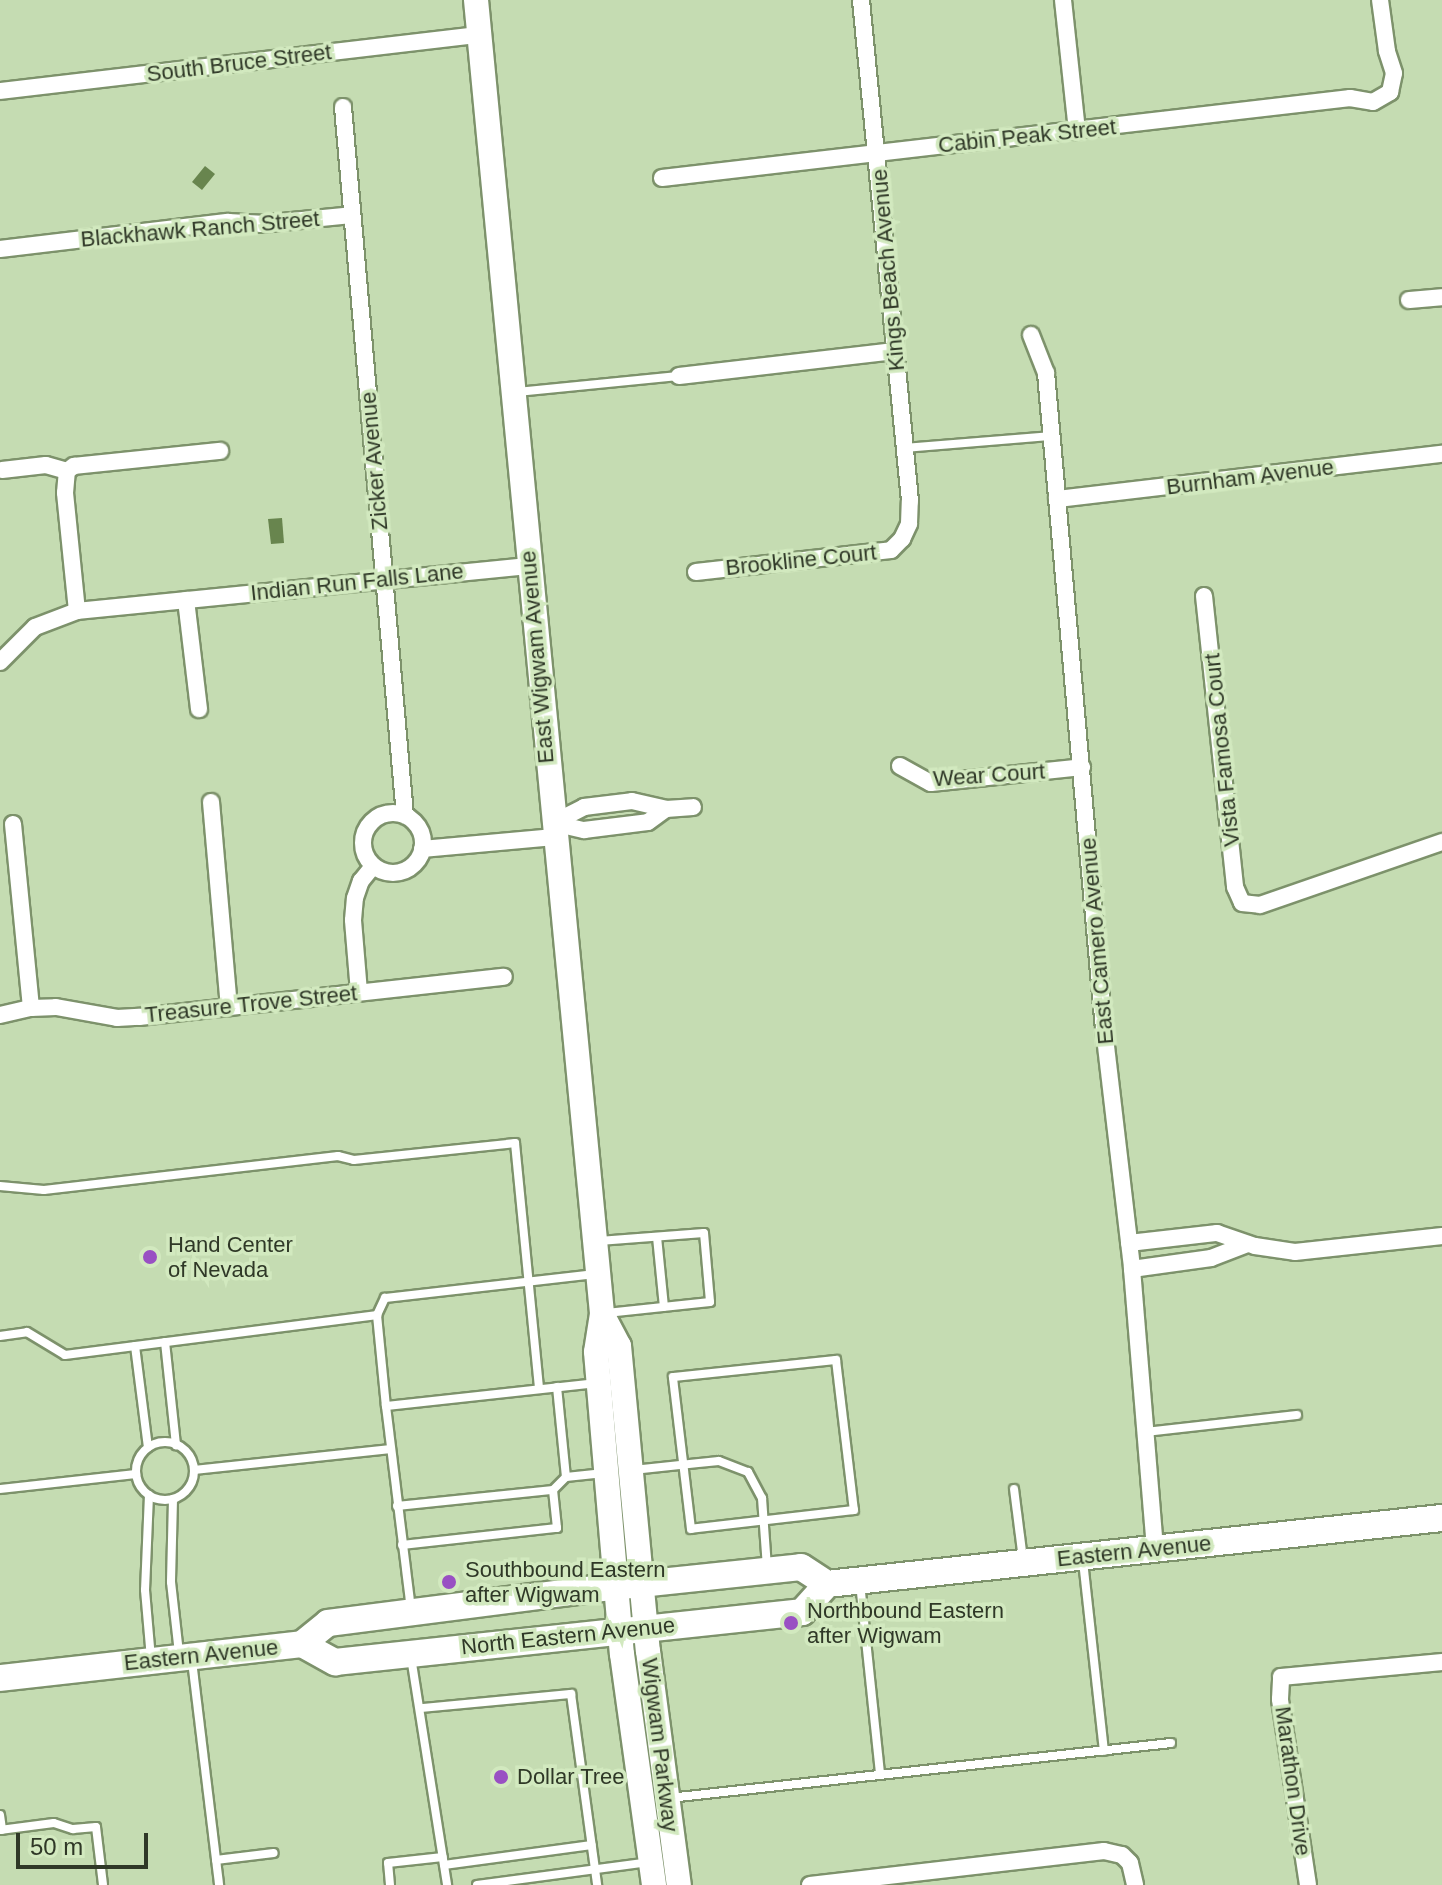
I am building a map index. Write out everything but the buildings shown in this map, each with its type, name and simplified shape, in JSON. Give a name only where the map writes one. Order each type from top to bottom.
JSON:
[{"type":"main road","name":"East Wigwam Avenue","points":[[476,0],[553,830],[602,1314],[596,1352],[607,1472],[632,1607]]},
{"type":"main road","name":"East Wigwam Avenue","points":[[602,1314],[619,1346],[632,1470],[632,1607]]},
{"type":"main road","name":"Eastern Avenue","points":[[827,1584],[1442,1518]]},
{"type":"main road","points":[[302,1644],[328,1623],[411,1611],[632,1607],[767,1571],[801,1567],[827,1584]]},
{"type":"main road","name":"North Eastern Avenue","points":[[302,1644],[335,1662],[411,1653],[632,1607],[802,1612],[827,1584]]},
{"type":"main road","name":"Wigwam Parkway","points":[[632,1607],[679,1885]]},
{"type":"main road","name":"Wigwam Parkway","points":[[632,1607],[652,1874]]},
{"type":"main road","name":"Eastern Avenue","points":[[0,1678],[302,1644]]},
{"type":"street","name":"Kings Beach Avenue","points":[[861,0],[910,501],[909,524],[902,539]]},
{"type":"street","points":[[1063,0],[1077,131]]},
{"type":"street","name":"Cabin Peak Street","points":[[662,178],[1350,98],[1373,102],[1390,92],[1394,73],[1387,51],[1380,0]]},
{"type":"street","name":"South Bruce Street","points":[[0,91],[479,35]]},
{"type":"street","name":"Zicker Avenue","points":[[343,107],[405,815]]},
{"type":"street","name":"Blackhawk Ranch Street","points":[[0,249],[228,222],[261,224],[352,215]]},
{"type":"street","points":[[1409,300],[1442,297]]},
{"type":"street","name":"East Camero Avenue","points":[[1031,335],[1046,373],[1104,1029],[1132,1269],[1155,1549]]},
{"type":"street","points":[[679,376],[895,351]]},
{"type":"street","points":[[77,611],[65,493],[67,471],[74,466],[220,451]]},
{"type":"street","name":"Burnham Avenue","points":[[1057,499],[1442,454]]},
{"type":"street","points":[[2,470],[46,465],[67,471]]},
{"type":"street","name":"Brookline Court","points":[[696,572],[891,550],[902,539]]},
{"type":"street","name":"Indian Run Falls Lane","points":[[0,662],[35,627],[77,611],[528,566]]},
{"type":"street","name":"Vista Famosa Court","points":[[1204,596],[1235,887],[1242,903],[1260,905],[1442,842]]},
{"type":"street","points":[[186,600],[199,709]]},
{"type":"street","name":"Wear Court","points":[[900,766],[931,783],[1082,767]]},
{"type":"street","points":[[553,830],[584,807],[632,801],[666,809],[693,807]]},
{"type":"street","points":[[211,802],[229,1007]]},
{"type":"street","points":[[422,849],[553,830],[584,830],[648,822],[666,809]]},
{"type":"street","points":[[386,814],[405,815],[419,827],[422,849],[417,863],[400,873],[391,874],[373,866],[363,850],[363,841],[370,823],[386,814]]},
{"type":"street","points":[[13,824],[31,1008]]},
{"type":"street","points":[[359,992],[353,920],[355,898],[361,881],[373,866]]},
{"type":"street","name":"Treasure Trove Street","points":[[0,1015],[31,1008],[76,1010],[117,1018],[504,977]]},
{"type":"street","points":[[1132,1269],[1194,1248],[1217,1233],[1247,1244],[1295,1252],[1442,1236]]},
{"type":"street","points":[[1129,1243],[1194,1248],[1223,1255],[1247,1244]]},
{"type":"street","name":"Marathon Drive","points":[[1308,1885],[1280,1699],[1281,1677],[1442,1662]]},
{"type":"street","points":[[810,1885],[1104,1851],[1122,1855],[1130,1863],[1135,1885]]},
{"type":"lane","points":[[512,393],[679,376]]},
{"type":"lane","points":[[905,448],[1052,436]]},
{"type":"lane","points":[[0,1186],[44,1190],[338,1156],[354,1160],[515,1143],[539,1388]]},
{"type":"lane","points":[[593,1242],[704,1233],[710,1302],[602,1314]]},
{"type":"lane","points":[[657,1237],[664,1307]]},
{"type":"lane","points":[[411,1611],[377,1315],[385,1298],[597,1274]]},
{"type":"lane","points":[[0,1336],[27,1332],[65,1355],[377,1315]]},
{"type":"lane","points":[[165,1342],[176,1445]]},
{"type":"lane","points":[[135,1346],[148,1447]]},
{"type":"lane","points":[[836,1360],[854,1510],[691,1529],[683,1465],[673,1377],[836,1360]]},
{"type":"lane","points":[[386,1406],[599,1382]]},
{"type":"lane","points":[[557,1387],[566,1477]]},
{"type":"lane","points":[[1145,1432],[1297,1415]]},
{"type":"lane","points":[[165,1442],[176,1445],[187,1452],[194,1470],[188,1489],[173,1499],[159,1500],[139,1486],[136,1474],[138,1461],[148,1447],[165,1442]]},
{"type":"lane","points":[[194,1470],[391,1449]]},
{"type":"lane","points":[[632,1470],[719,1461],[748,1472],[757,1485],[764,1521],[767,1571]]},
{"type":"lane","points":[[397,1506],[553,1490],[566,1477],[607,1472]]},
{"type":"lane","points":[[0,1489],[136,1474]]},
{"type":"lane","points":[[1014,1489],[1023,1563]]},
{"type":"lane","points":[[402,1545],[557,1528],[553,1490]]},
{"type":"lane","points":[[149,1495],[145,1590],[151,1661]]},
{"type":"lane","points":[[173,1499],[171,1582],[186,1657],[219,1885]]},
{"type":"lane","points":[[1082,1556],[1104,1751]]},
{"type":"lane","points":[[860,1581],[880,1773]]},
{"type":"lane","points":[[411,1653],[417,1699],[422,1708],[447,1885]]},
{"type":"lane","points":[[422,1708],[571,1694],[597,1885]]},
{"type":"lane","points":[[665,1799],[1171,1743]]},
{"type":"lane","points":[[0,1815],[1,1830],[54,1823],[73,1829],[96,1827],[103,1885]]},
{"type":"lane","points":[[390,1885],[388,1863],[444,1861],[592,1845]]},
{"type":"lane","points":[[216,1860],[274,1853]]},
{"type":"lane","points":[[477,1885],[595,1869],[652,1874]]},
{"type":"shaded area","points":[[205,166],[215,174],[202,190],[192,182]]},
{"type":"shaded area","points":[[282,518],[284,543],[271,544],[268,519]]},
{"type":"place","name":"Hand Center of Nevada","points":[[150,1257]]},
{"type":"place","name":"Southbound Eastern after Wigwam","points":[[449,1582]]},
{"type":"place","name":"Northbound Eastern after Wigwam","points":[[791,1623]]},
{"type":"place","name":"Dollar Tree","points":[[501,1777]]}]
